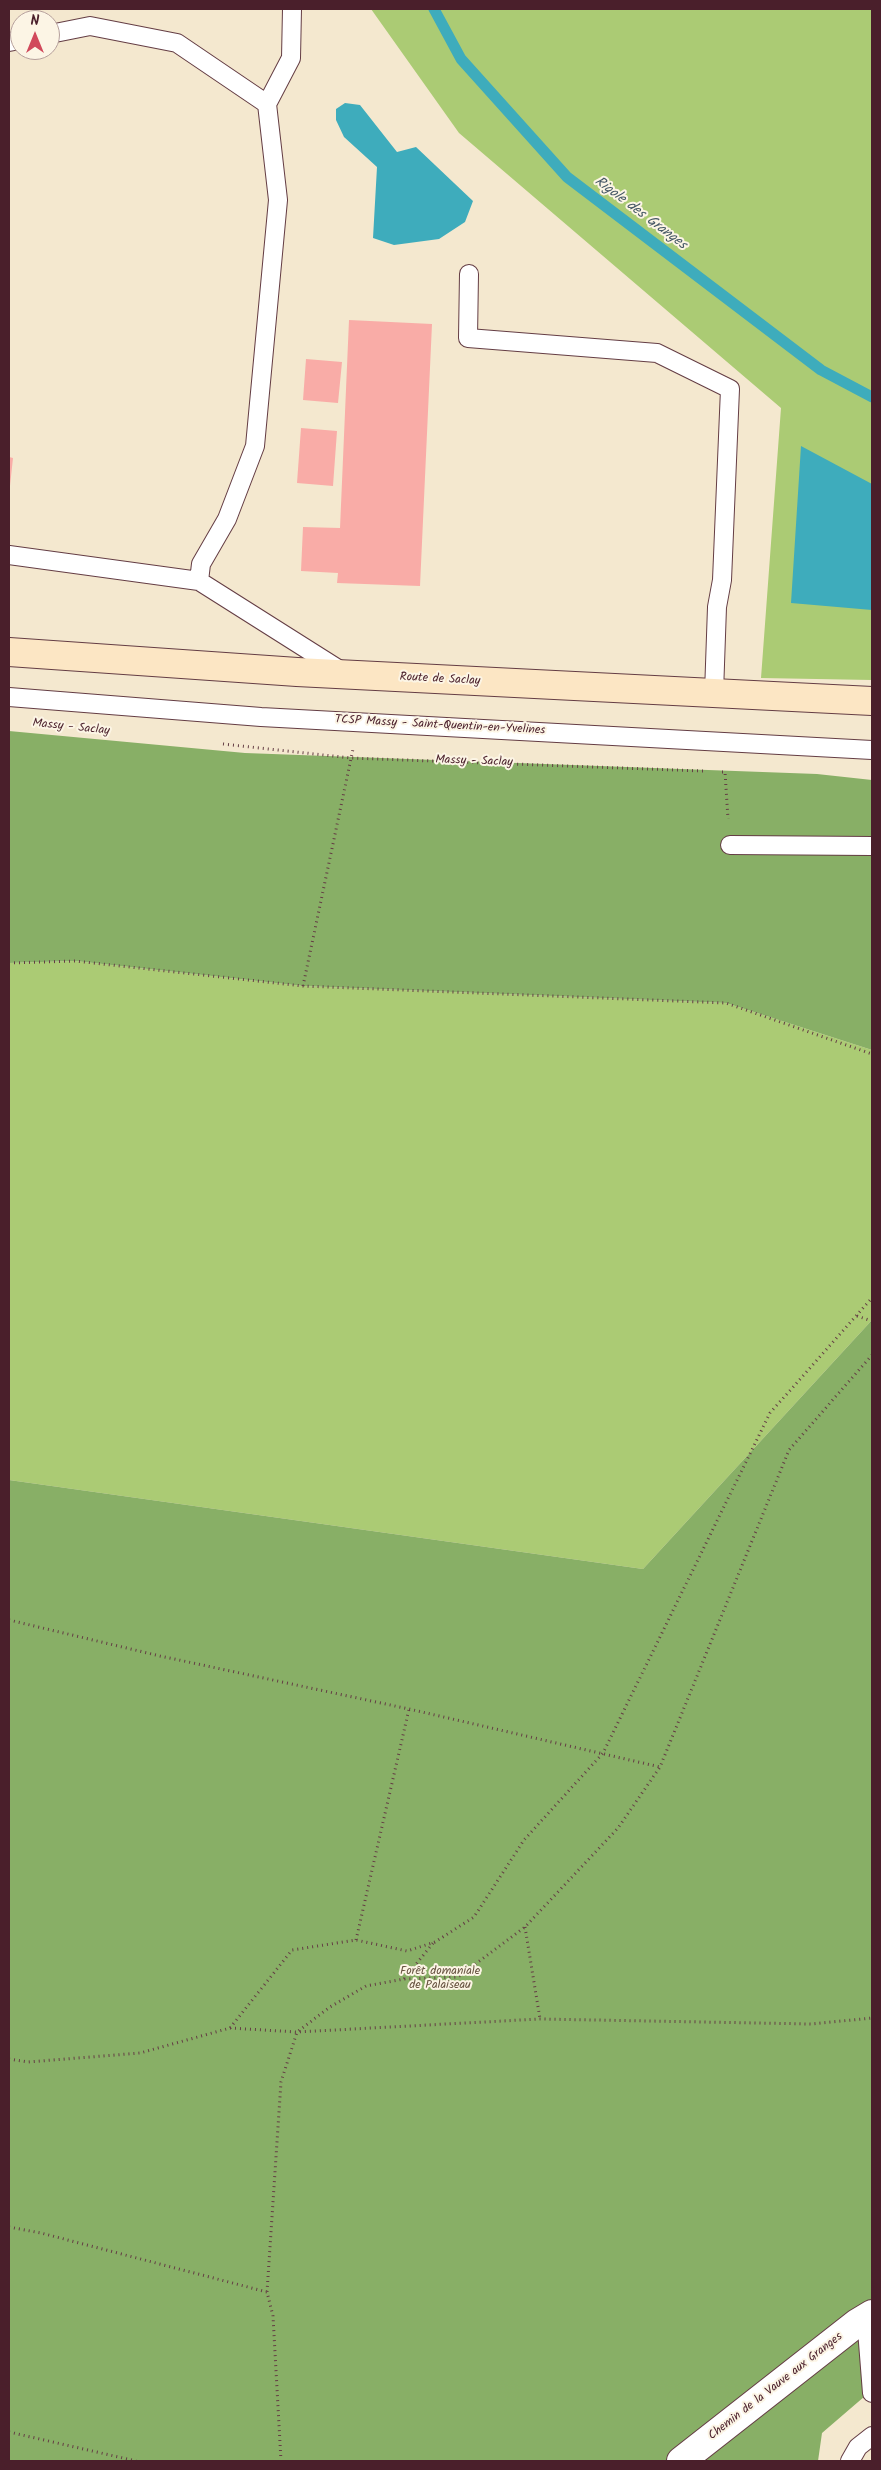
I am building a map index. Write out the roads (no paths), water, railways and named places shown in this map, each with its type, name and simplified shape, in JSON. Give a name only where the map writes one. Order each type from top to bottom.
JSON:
[{"type":"main road","points":[[9,646],[45,656]]},
{"type":"main road","name":"Route de Saclay","points":[[9,652],[45,656],[348,675],[872,701]]},
{"type":"street","name":"Chemin de la Vauve aux Granges","points":[[681,2461],[869,2316]]},
{"type":"lane","points":[[199,581],[200,564],[227,519],[254,446],[278,200],[267,104],[291,58],[292,9]]},
{"type":"lane","points":[[60,32],[90,26],[177,43],[267,104]]},
{"type":"lane","points":[[469,274],[468,338],[657,353],[730,389],[722,580],[717,607],[714,693]]},
{"type":"lane","points":[[9,555],[199,581],[348,675]]},
{"type":"lane","name":"TCSP Massy - Saint-Quentin-en-Yvelines","points":[[9,697],[48,702],[358,722],[872,750]]},
{"type":"lane","points":[[730,845],[872,846]]},
{"type":"lane","points":[[869,2316],[872,2392]]},
{"type":"lane","points":[[850,2461],[858,2447],[872,2436]]},
{"type":"water","points":[[345,103],[360,105],[397,152],[416,147],[473,201],[465,222],[439,239],[394,245],[373,238],[377,167],[344,137],[336,120],[336,109]]},
{"type":"water","points":[[801,446],[872,484],[872,610],[791,603]]},
{"type":"waterway","name":"Rigole des Granges","points":[[434,9],[461,59],[567,177],[821,370],[872,397]]},
{"type":"park label","name":"Forêt domaniale de Palaiseau","points":[[440,1979]]}]
